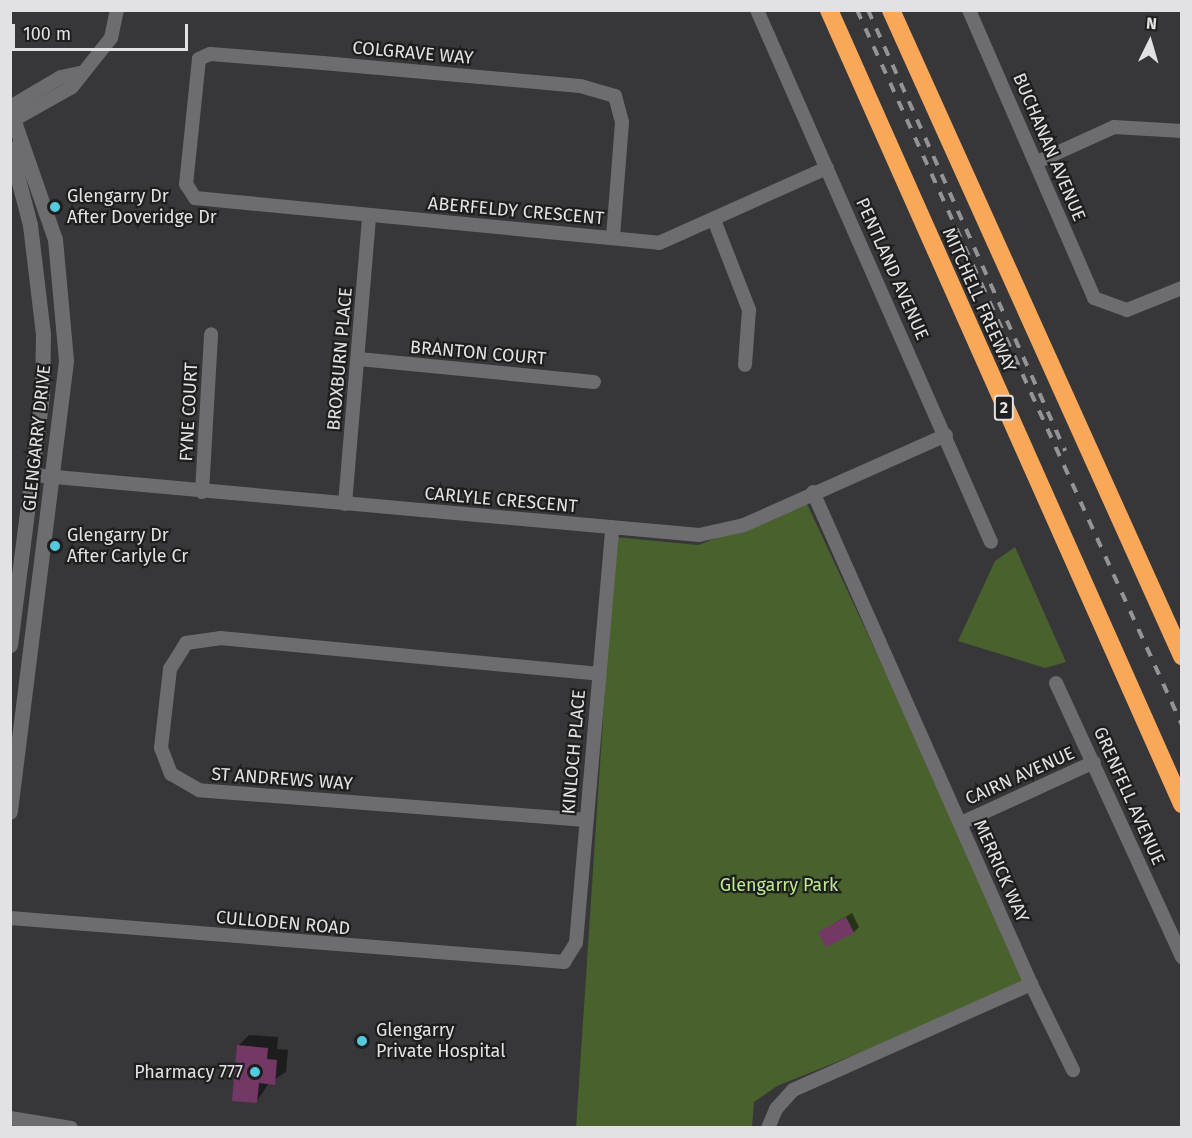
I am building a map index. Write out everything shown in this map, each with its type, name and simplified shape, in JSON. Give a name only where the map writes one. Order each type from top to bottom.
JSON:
[{"type":"highway","name":"MITCHELL FREEWAY","points":[[829,10],[1182,804]]},
{"type":"highway","name":"MITCHELL FREEWAY","points":[[891,10],[1182,656]]},
{"type":"main road","name":"GLENGARRY DRIVE","points":[[10,812],[66,361],[62,286],[54,234],[12,115]]},
{"type":"main road","name":"GLENGARRY DRIVE","points":[[10,148],[30,225],[41,303],[42,395],[33,475],[13,599],[10,645]]},
{"type":"street","points":[[12,115],[72,87],[80,73],[111,38],[117,10]]},
{"type":"street","name":"PENTLAND AVENUE","points":[[757,10],[946,435],[991,542]]},
{"type":"street","name":"BUCHANAN AVENUE","points":[[969,10],[1037,162],[1094,298],[1127,310],[1182,288]]},
{"type":"street","name":"COLGRAVE WAY","points":[[188,192],[199,59],[210,54],[580,86],[615,96],[622,122],[613,237]]},
{"type":"street","points":[[1037,162],[1114,127],[1182,131]]},
{"type":"street","name":"ABERFELDY CRESCENT","points":[[188,192],[195,198],[369,217],[613,237],[659,243],[827,168]]},
{"type":"street","name":"BROXBURN PLACE","points":[[345,504],[359,359],[369,217]]},
{"type":"street","points":[[714,220],[750,310],[745,365]]},
{"type":"street","name":"FYNE COURT","points":[[202,492],[212,334]]},
{"type":"street","name":"BRANTON COURT","points":[[359,359],[594,382]]},
{"type":"street","name":"CARLYLE CRESCENT","points":[[33,475],[699,535],[744,525],[813,492],[946,435]]},
{"type":"street","name":"MERRICK WAY","points":[[813,492],[1031,984],[1073,1070]]},
{"type":"street","name":"KINLOCH PLACE","points":[[553,964],[564,962],[575,949],[612,528]]},
{"type":"street","name":"ST ANDREWS WAY","points":[[586,820],[199,790],[171,774],[161,748],[170,669],[186,644],[220,638],[599,674]]},
{"type":"street","name":"GRENFELL AVENUE","points":[[1056,683],[1182,957]]},
{"type":"street","name":"CAIRN AVENUE","points":[[961,823],[1094,762]]},
{"type":"street","name":"CULLODEN ROAD","points":[[10,918],[553,964]]},
{"type":"street","points":[[768,1128],[776,1108],[799,1087],[1031,984]]},
{"type":"street","points":[[10,1118],[44,1127],[71,1128]]},
{"type":"green space","name":"Glengarry Park","points":[[807,504],[1031,984],[777,1086],[754,1102],[752,1127],[576,1128],[615,537],[698,545]]},
{"type":"green space","points":[[1015,547],[1066,662],[1045,668],[958,641],[995,561]]},
{"type":"building","points":[[846,917],[854,933],[826,947],[818,932]]},
{"type":"building","name":"Pharmacy 777","points":[[237,1045],[268,1048],[267,1059],[277,1060],[275,1085],[259,1083],[257,1103],[232,1101]]},
{"type":"railway","points":[[857,10],[1182,725]]},
{"type":"railway","points":[[868,10],[1065,451]]},
{"type":"place","name":"Glengarry Dr After Doveridge Dr","points":[[55,207]]},
{"type":"place","name":"Glengarry Dr After Carlyle Cr","points":[[55,546]]},
{"type":"place","name":"Glengarry Private Hospital","points":[[362,1041]]},
{"type":"place","name":"Pharmacy 777","points":[[255,1072]]}]
